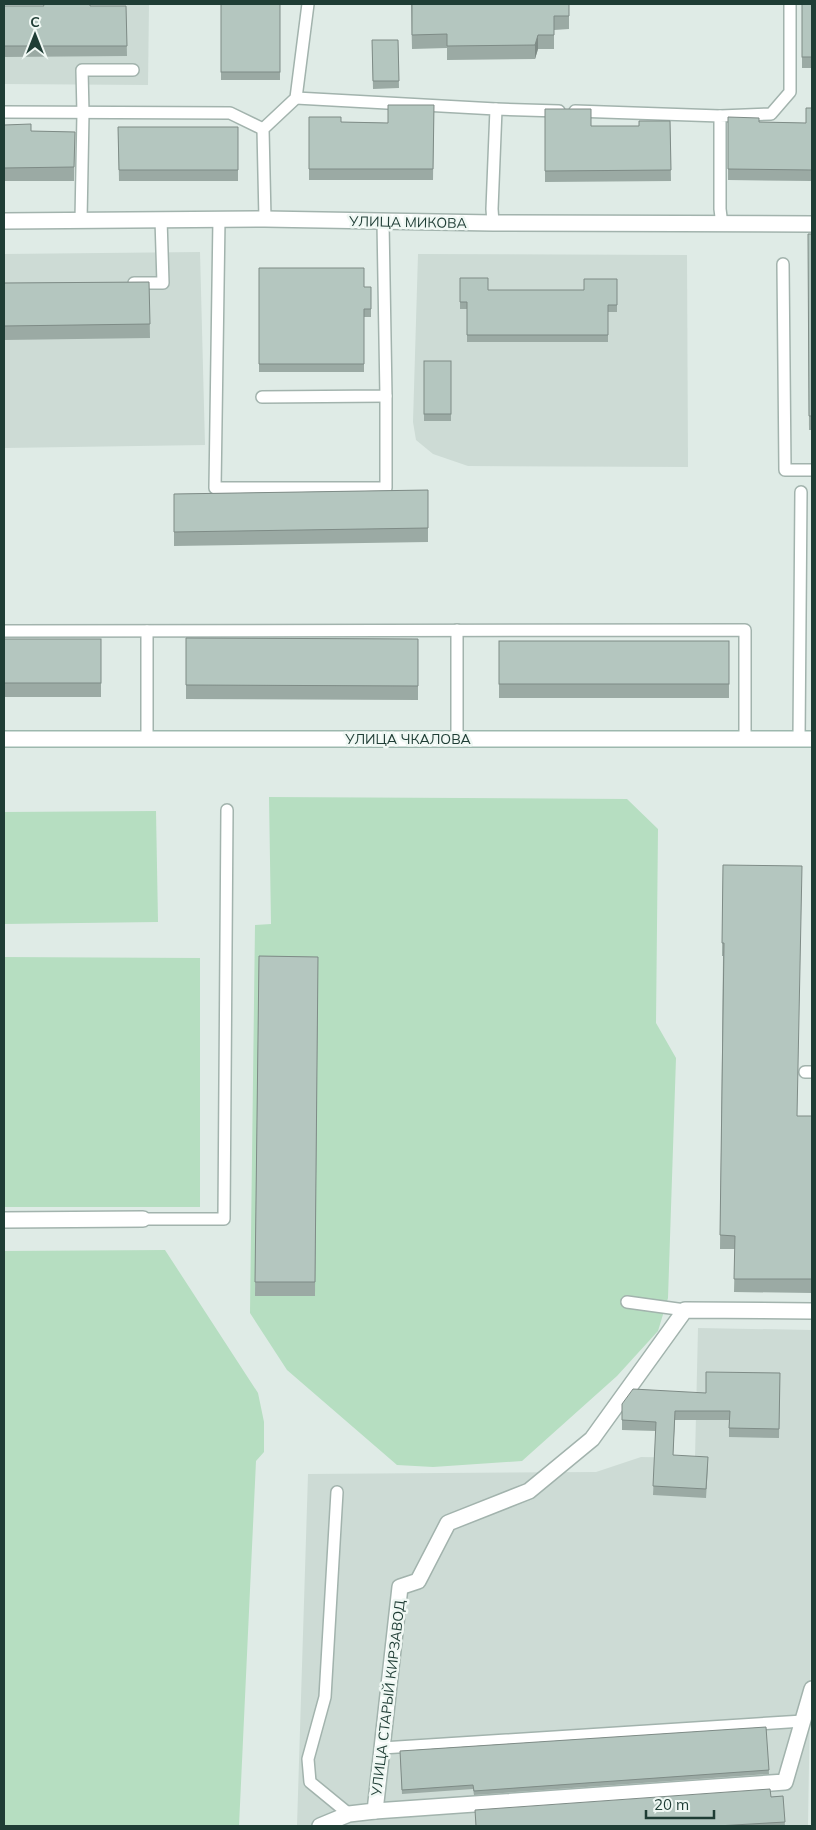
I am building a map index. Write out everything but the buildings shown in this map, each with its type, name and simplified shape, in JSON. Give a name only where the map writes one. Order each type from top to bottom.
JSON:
[{"type":"street","name":"УЛИЦА МИКОВА","points":[[4,221],[265,219],[382,222],[812,224]]},
{"type":"street","name":"УЛИЦА ЧКАЛОВА","points":[[4,739],[806,739]]},
{"type":"street","points":[[4,1220],[143,1219]]},
{"type":"street","points":[[685,1310],[812,1311]]},
{"type":"street","name":"УЛИЦА СТАРЫЙ КИРЗАВОД","points":[[320,1826],[349,1814],[375,1811],[400,1587],[418,1581],[448,1523],[529,1492],[592,1439],[685,1310]]},
{"type":"street","points":[[375,1811],[785,1782],[812,1689]]},
{"type":"lane","points":[[265,219],[264,129],[296,98],[308,4]]},
{"type":"lane","points":[[296,98],[496,109],[720,116],[772,114],[790,92],[790,4]]},
{"type":"lane","points":[[81,220],[82,70],[134,70]]},
{"type":"lane","points":[[493,223],[496,109]]},
{"type":"lane","points":[[4,112],[230,113],[264,129]]},
{"type":"lane","points":[[720,116],[720,209],[722,225]]},
{"type":"lane","points":[[123,283],[163,283],[161,219]]},
{"type":"lane","points":[[219,219],[215,488],[386,488],[382,222]]},
{"type":"lane","points":[[783,264],[784,470],[812,470]]},
{"type":"lane","points":[[262,397],[386,396]]},
{"type":"lane","points":[[801,492],[806,739]]},
{"type":"lane","points":[[458,630],[458,739]]},
{"type":"lane","points":[[4,631],[745,630],[745,739]]},
{"type":"lane","points":[[147,739],[148,631]]},
{"type":"lane","points":[[143,1219],[224,1219],[227,810]]},
{"type":"lane","points":[[627,1302],[685,1310]]},
{"type":"lane","points":[[337,1492],[325,1697],[308,1759],[310,1782],[349,1814]]},
{"type":"lane","points":[[382,1748],[803,1721]]},
{"type":"shaded area","points":[[4,4],[149,4],[148,85],[4,84]]},
{"type":"shaded area","points":[[200,252],[205,445],[4,448],[4,254]]},
{"type":"shaded area","points":[[418,254],[687,255],[688,467],[468,466],[433,454],[416,440],[413,422]]},
{"type":"shaded area","points":[[698,1328],[812,1330],[812,1579],[808,1826],[297,1826],[308,1474],[596,1472],[641,1457],[695,1458]]},
{"type":"green space","points":[[269,797],[627,799],[658,829],[656,1023],[676,1058],[668,1298],[658,1331],[617,1376],[522,1461],[433,1467],[397,1465],[287,1370],[250,1313],[255,925],[271,924]]},
{"type":"green space","points":[[156,811],[158,922],[4,924],[4,812]]},
{"type":"green space","points":[[4,957],[200,958],[200,1207],[4,1207]]},
{"type":"green space","points":[[165,1250],[258,1393],[264,1422],[264,1452],[256,1461],[239,1826],[4,1826],[4,1251]]}]
